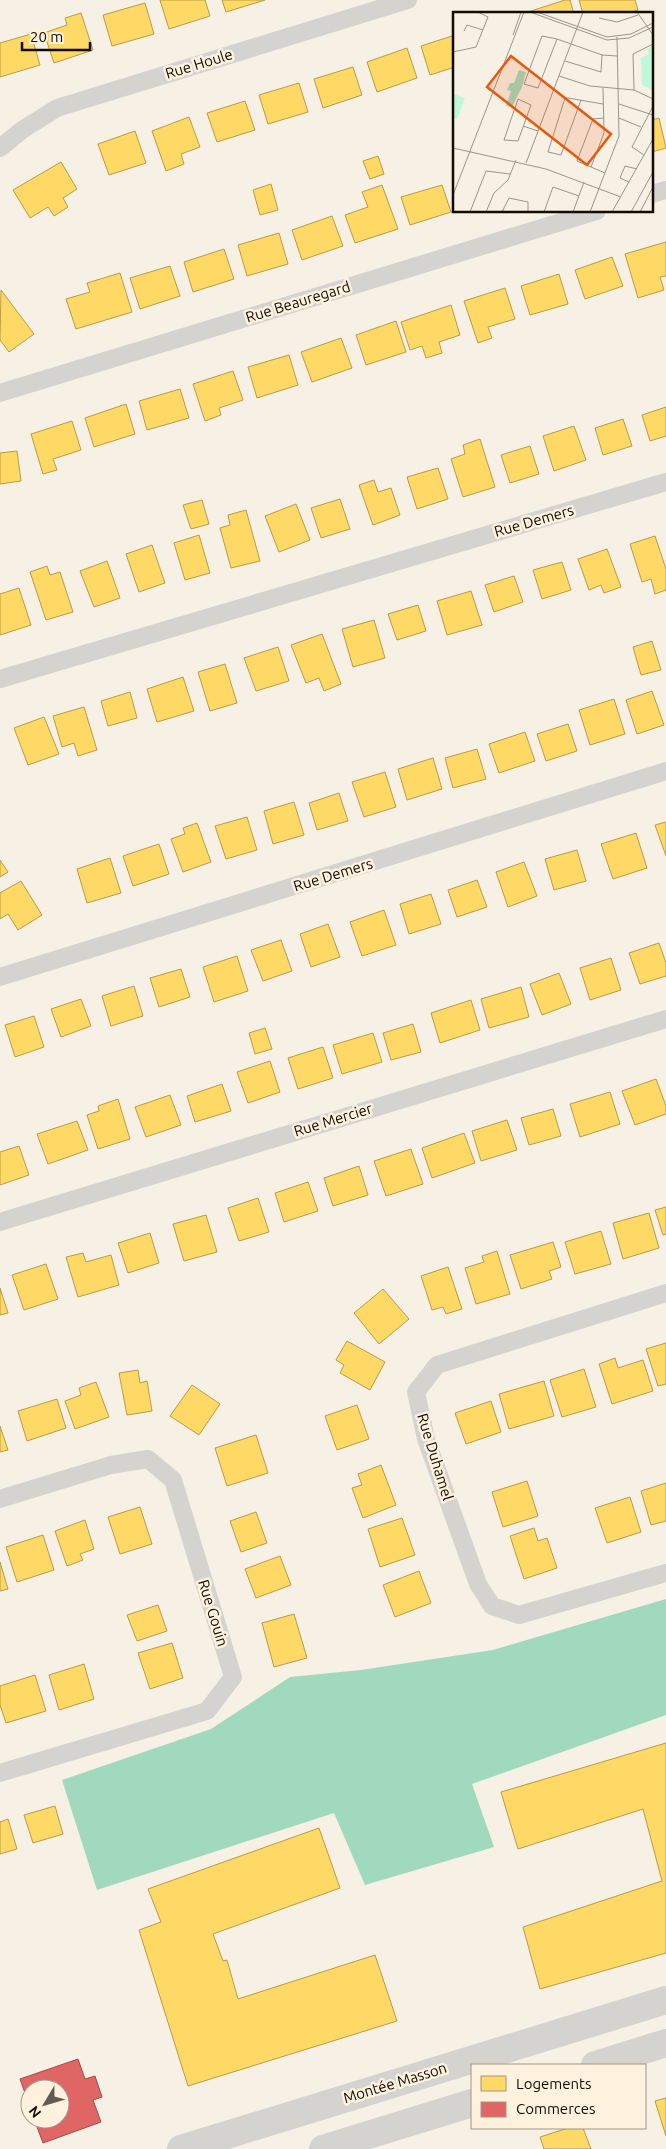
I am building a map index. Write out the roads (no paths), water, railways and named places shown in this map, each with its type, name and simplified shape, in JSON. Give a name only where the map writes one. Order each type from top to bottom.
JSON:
[{"type":"main road","name":"Montée Masson","points":[[181,2149],[666,2000]]},
{"type":"main road","points":[[598,2064],[666,2044]]},
{"type":"main road","points":[[323,2149],[471,2103]]},
{"type":"street","name":"Rue Houle","points":[[0,148],[22,130],[57,108],[408,0]]},
{"type":"street","name":"Rue Beauregard","points":[[0,393],[594,212]]},
{"type":"street","name":"Rue Demers","points":[[0,679],[666,482]]},
{"type":"street","name":"Rue Demers","points":[[0,977],[666,771]]},
{"type":"street","name":"Rue Mercier","points":[[0,1222],[666,1019]]},
{"type":"street","name":"Rue Duhamel","points":[[666,1293],[437,1365],[416,1392],[426,1438],[478,1584],[492,1606],[519,1615],[666,1573]]},
{"type":"street","name":"Rue Gouin","points":[[0,1499],[111,1465],[148,1459],[174,1480],[233,1676],[207,1711],[0,1773]]}]
